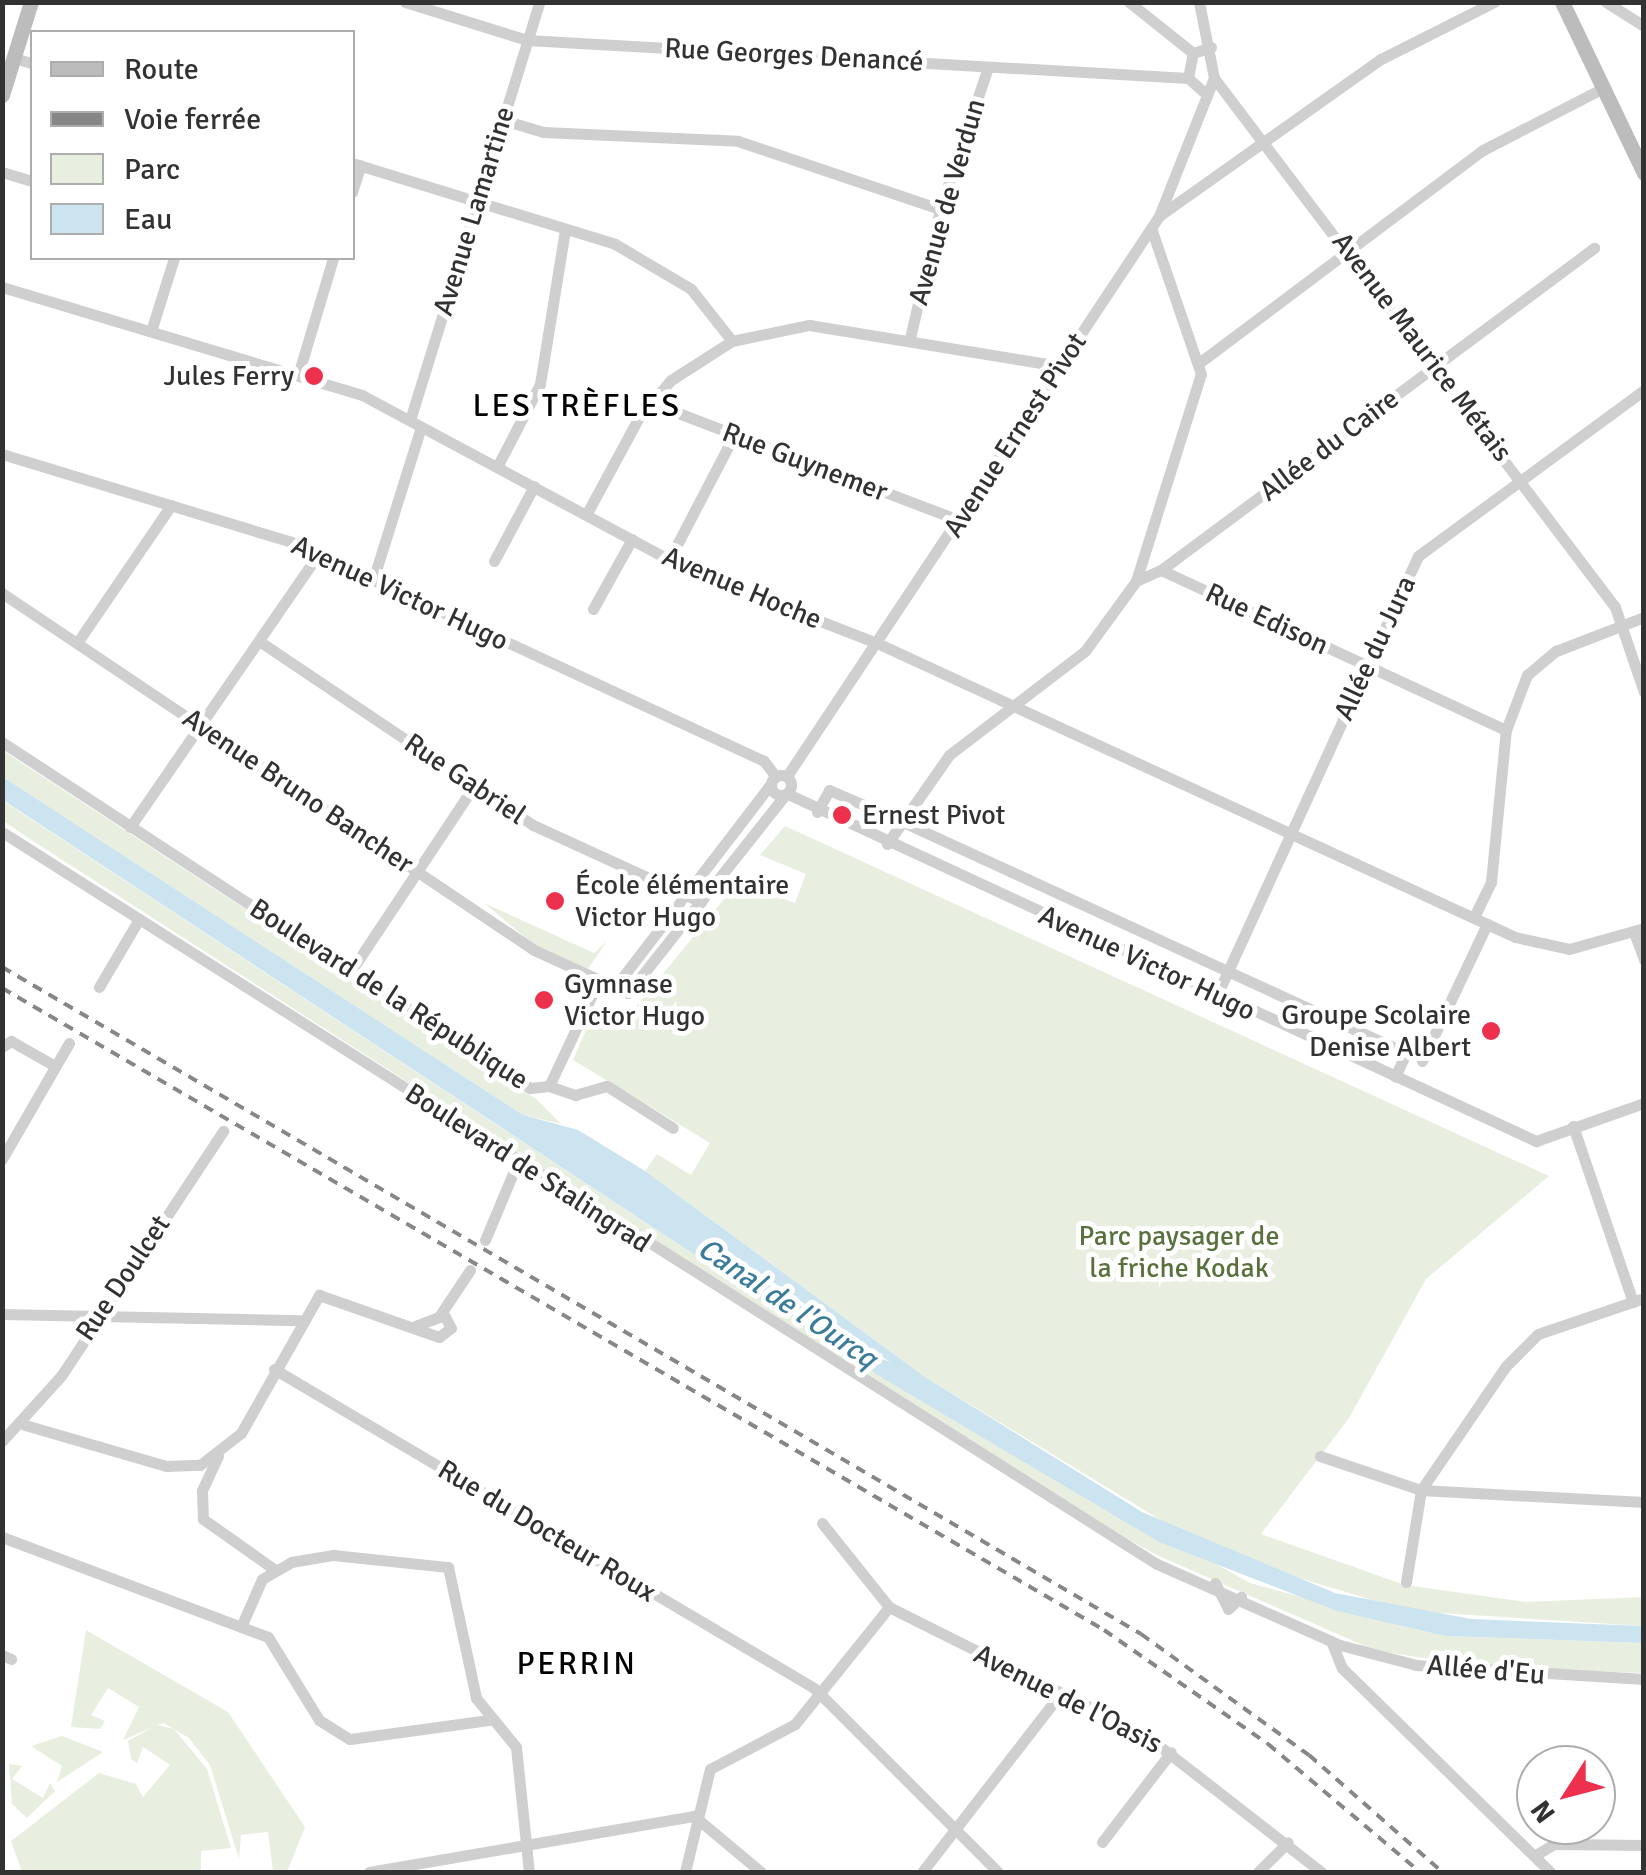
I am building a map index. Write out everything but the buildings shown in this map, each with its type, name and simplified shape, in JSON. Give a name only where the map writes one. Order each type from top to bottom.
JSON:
[{"type":"street","points":[[3,89],[31,2]]},
{"type":"street","name":"Rue Georges Denancé","points":[[405,2],[527,40],[1188,78]]},
{"type":"street","name":"Avenue Lamartine","points":[[374,580],[478,201],[538,2]]},
{"type":"street","points":[[1129,2],[1193,53]]},
{"type":"street","points":[[1199,2],[1211,47],[1214,78]]},
{"type":"street","points":[[1160,216],[1270,144],[1380,58],[1494,2]]},
{"type":"street","points":[[1562,2],[1644,173]]},
{"type":"street","points":[[1606,2],[1644,26]]},
{"type":"street","points":[[1193,53],[1211,47]]},
{"type":"street","points":[[1193,53],[1188,78],[1208,94]]},
{"type":"street","points":[[14,58],[30,63]]},
{"type":"street","name":"Avenue de Verdun","points":[[910,338],[940,208],[988,67]]},
{"type":"street","name":"Avenue Maurice Métais","points":[[1214,78],[1270,144],[1351,252],[1521,480],[1622,624],[1644,692]]},
{"type":"street","name":"Avenue Ernest Pivot","points":[[778,779],[876,643],[1160,216],[1214,78]]},
{"type":"street","points":[[1199,363],[1483,150],[1603,88]]},
{"type":"street","points":[[502,120],[543,132],[738,141],[940,208]]},
{"type":"street","points":[[356,164],[565,229],[654,263],[691,289],[732,340]]},
{"type":"street","points":[[2,172],[30,179]]},
{"type":"street","points":[[886,844],[949,756],[1008,704],[1086,651],[1136,581],[1140,548],[1192,420],[1199,363],[1151,228]]},
{"type":"street","points":[[497,467],[540,384],[565,229]]},
{"type":"street","name":"Allée du Caire","points":[[1161,570],[1594,248]]},
{"type":"street","points":[[152,331],[173,260]]},
{"type":"street","points":[[298,376],[332,260]]},
{"type":"street","name":"Avenue Hoche","points":[[2,287],[298,376],[416,423],[670,560],[876,643],[1487,924],[1569,949],[1639,930]]},
{"type":"street","points":[[586,514],[652,402],[732,340],[809,325],[910,338],[1060,366]]},
{"type":"street","name":"Allée du Jura","points":[[1217,995],[1418,556],[1644,390]]},
{"type":"street","name":"Rue Guynemer","points":[[652,402],[958,520]]},
{"type":"street","points":[[670,560],[734,435]]},
{"type":"street","name":"Avenue Victor Hugo","points":[[2,454],[318,554],[764,761],[786,794],[817,812],[1536,1141],[1644,1103]]},
{"type":"street","points":[[494,561],[534,486]]},
{"type":"street","points":[[78,643],[172,505]]},
{"type":"street","points":[[593,609],[632,539]]},
{"type":"street","points":[[130,827],[318,554]]},
{"type":"street","points":[[1136,581],[1161,570]]},
{"type":"street","name":"Rue Edison","points":[[1161,570],[1506,730]]},
{"type":"street","name":"Avenue Bruno Bancher","points":[[2,593],[534,950],[599,980]]},
{"type":"street","points":[[1474,917],[1491,882],[1506,730],[1528,675],[1556,652],[1644,617]]},
{"type":"street","name":"Rue Gabriel","points":[[259,641],[533,825],[702,902]]},
{"type":"street","name":"Boulevard de la République","points":[[2,742],[530,1088],[549,1086],[599,980]]},
{"type":"street","points":[[615,987],[684,894],[778,779]]},
{"type":"street","points":[[351,971],[474,786]]},
{"type":"street","name":"Avenue Victor Hugo","points":[[817,812],[829,790],[1017,874],[1406,1053],[1395,1077]]},
{"type":"street","points":[[599,980],[628,993],[786,794]]},
{"type":"street","name":"Boulevard de Stalingrad","points":[[2,832],[973,1455],[1157,1564],[1214,1583],[1241,1597]]},
{"type":"street","points":[[1006,899],[1017,874]]},
{"type":"street","points":[[100,987],[139,920]]},
{"type":"street","points":[[1422,1061],[1487,924]]},
{"type":"street","points":[[1639,930],[1644,960]]},
{"type":"street","points":[[2,1047],[12,1041],[55,1066]]},
{"type":"street","points":[[2,1159],[7,1141],[69,1043]]},
{"type":"street","points":[[549,1086],[575,1095],[608,1086],[673,1128]]},
{"type":"street","points":[[1406,1582],[1421,1490],[1538,1334],[1638,1300],[1573,1126]]},
{"type":"street","name":"Rue Doulcet","points":[[2,1442],[25,1424],[222,1131]]},
{"type":"street","points":[[485,1240],[518,1160]]},
{"type":"street","points":[[416,1326],[440,1315],[470,1270]]},
{"type":"street","points":[[274,1569],[203,1519],[202,1491],[218,1456],[274,1369],[300,1320],[330,1292],[444,1336],[450,1322],[440,1315]]},
{"type":"street","points":[[2,1314],[300,1320]]},
{"type":"street","name":"Rue du Docteur Roux","points":[[274,1369],[821,1694],[998,1872]]},
{"type":"street","points":[[25,1424],[174,1468],[218,1456]]},
{"type":"street","points":[[1320,1456],[1421,1490],[1644,1502]]},
{"type":"street","name":"Avenue de l'Oasis","points":[[822,1524],[889,1607],[1061,1692],[1171,1752],[1321,1872]]},
{"type":"street","points":[[2,1537],[277,1644],[319,1720],[350,1739],[489,1720]]},
{"type":"street","points":[[241,1627],[274,1569],[334,1555],[438,1564],[456,1581],[472,1687],[489,1720],[516,1747],[529,1872]]},
{"type":"street","name":"Allée d'Eu","points":[[1241,1597],[1331,1642],[1495,1674],[1644,1679]]},
{"type":"street","points":[[685,1872],[694,1816],[710,1769],[787,1730],[821,1694],[889,1607]]},
{"type":"street","points":[[1331,1642],[1342,1668],[1550,1872]]},
{"type":"street","points":[[922,1872],[1061,1692]]},
{"type":"street","points":[[1102,1842],[1171,1752]]},
{"type":"street","points":[[370,1872],[694,1816],[761,1872]]},
{"type":"street","points":[[1258,1872],[1288,1842]]},
{"type":"street","points":[[1534,1856],[1554,1844],[1644,1845]]},
{"type":"green space","points":[[2,750],[535,1098],[561,1124],[523,1115],[3,777]]},
{"type":"green space","points":[[2,800],[879,1376],[1250,1583],[1446,1636],[1643,1643],[1643,1673],[1497,1670],[1374,1650],[1159,1556],[1071,1509],[30,839],[3,821]]},
{"type":"green space","name":"Parc paysager de la friche Kodak","points":[[785,826],[1549,1176],[1426,1279],[1349,1418],[1261,1534],[1405,1585],[1526,1602],[1643,1597],[1643,1626],[1408,1611],[1270,1569],[1169,1525],[925,1377],[645,1171],[657,1154],[691,1175],[710,1143],[573,1060],[596,1007],[626,1019],[738,882],[795,903],[806,874],[760,855]]},
{"type":"green space","points":[[484,903],[594,953],[607,941],[588,969],[537,947]]},
{"type":"green space","points":[[86,1630],[228,1712],[305,1827],[287,1872],[273,1872],[268,1832],[241,1835],[239,1859],[210,1765],[189,1738],[174,1729],[207,1769],[231,1848],[201,1851],[201,1872],[22,1872],[11,1841],[99,1773],[136,1784],[143,1797],[170,1765],[143,1747],[137,1763],[131,1759],[128,1741],[153,1727],[123,1740],[139,1707],[108,1688],[91,1715],[105,1721],[100,1729],[71,1727]]},
{"type":"green space","points":[[62,1736],[103,1752],[57,1782],[62,1766],[31,1746]]},
{"type":"green space","points":[[9,1764],[22,1766],[12,1779],[43,1798],[50,1783],[55,1791],[27,1818],[12,1804]]},
{"type":"water","name":"Canal de l'Ourcq","points":[[3,777],[523,1115],[578,1130],[645,1171],[925,1377],[1142,1512],[1335,1593],[1471,1619],[1643,1626],[1643,1643],[1446,1636],[1337,1611],[1159,1542],[879,1376],[3,800]],"holes":[[[717,1250],[727,1251],[890,1362]]]},
{"type":"railway","points":[[2,967],[1141,1634],[1309,1755],[1442,1872]]},
{"type":"railway","points":[[2,988],[1104,1630],[1268,1744],[1420,1872]]},
{"type":"place","name":"Jules Ferry","points":[[314,376]]},
{"type":"place","name":"Ernest Pivot","points":[[842,815]]},
{"type":"place","name":"École élémentaire Victor Hugo","points":[[555,901]]},
{"type":"place","name":"Gymnase Victor Hugo","points":[[544,1000]]},
{"type":"place","name":"Groupe Scolaire Denise Albert","points":[[1491,1031]]},
{"type":"district","name":"LES TRÈFLES","points":[[577,406]]},
{"type":"district","name":"PERRIN","points":[[577,1664]]}]
